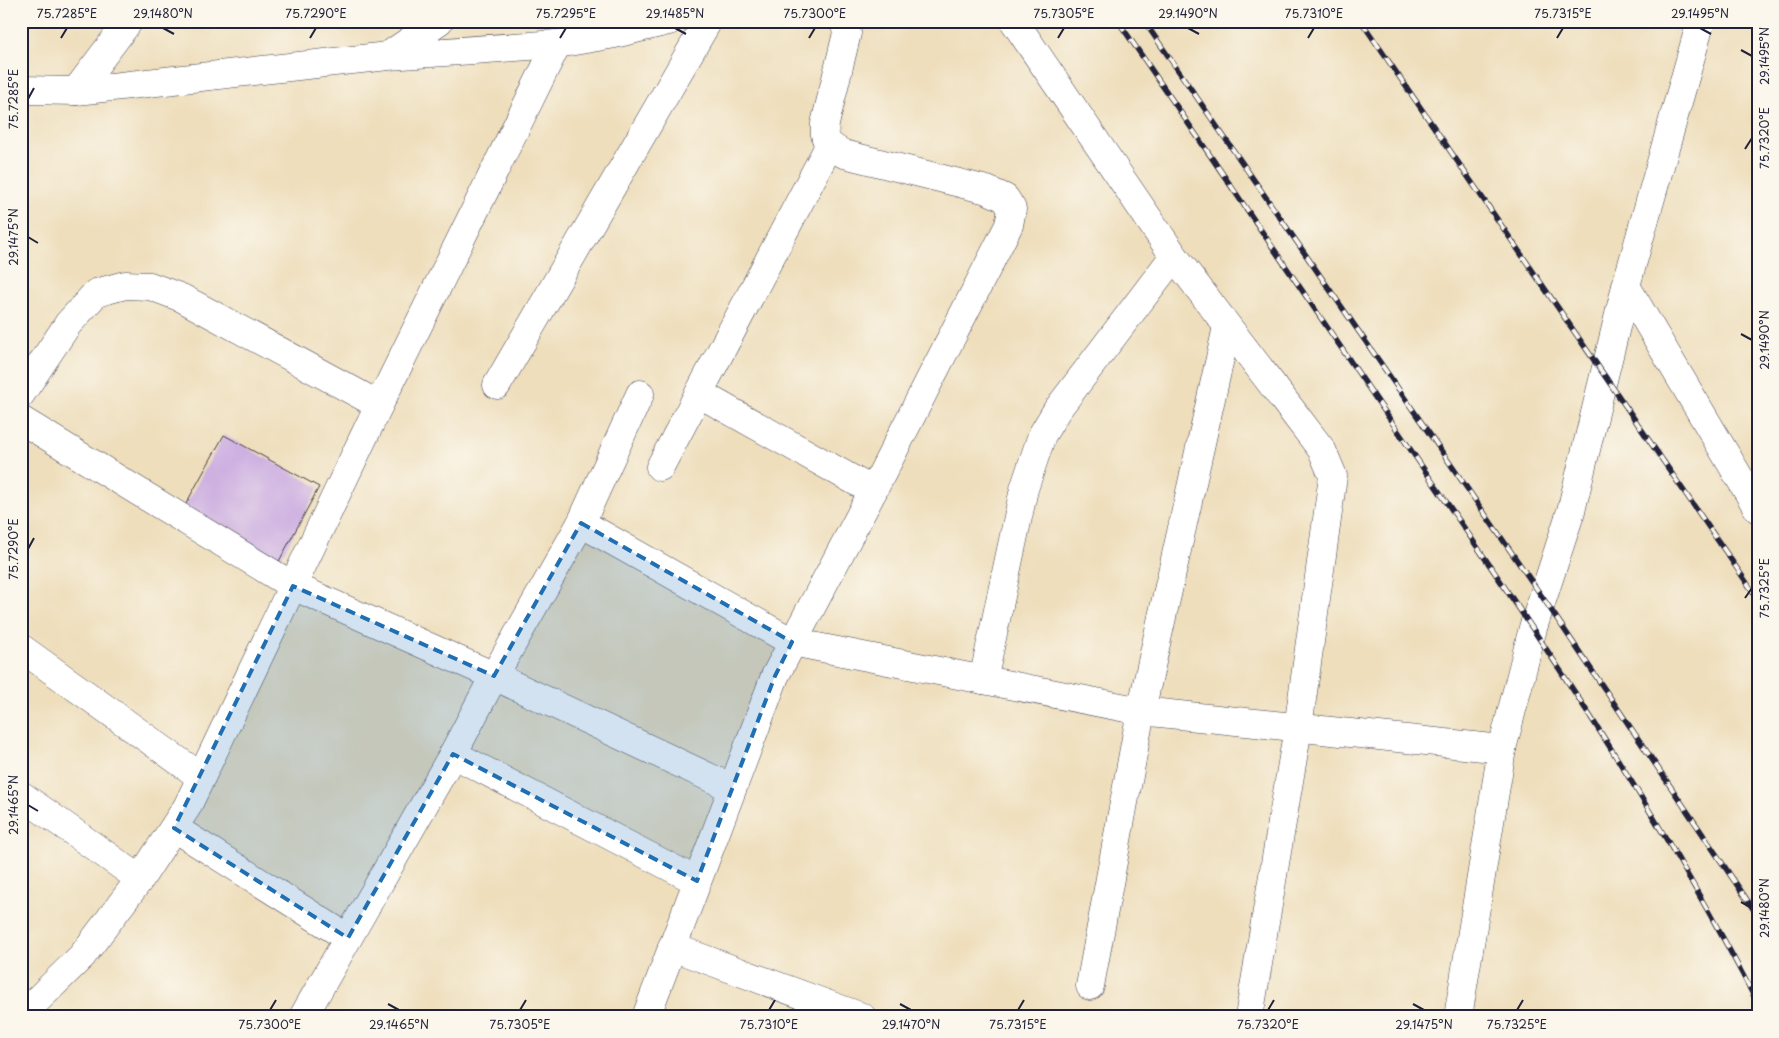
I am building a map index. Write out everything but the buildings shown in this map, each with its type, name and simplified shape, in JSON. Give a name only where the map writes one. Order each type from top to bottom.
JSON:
[{"type":"street","points":[[76,91],[129,21]]},
{"type":"street","points":[[388,56],[439,21]]},
{"type":"street","points":[[21,90],[76,91],[388,56],[557,44],[615,34],[669,21]]},
{"type":"street","points":[[498,384],[708,21]]},
{"type":"street","points":[[646,1017],[774,676],[873,491],[1009,225],[1012,209],[1005,198],[988,190],[844,154],[829,146],[824,137],[825,124],[847,33],[844,21]]},
{"type":"street","points":[[1014,21],[1174,256],[1322,450],[1333,476],[1298,728],[1249,1017]]},
{"type":"street","points":[[1458,1017],[1502,749],[1533,628],[1571,511],[1626,286],[1700,21]]},
{"type":"street","points":[[21,1016],[82,956],[140,879],[187,807],[379,405],[557,44]]},
{"type":"street","points":[[660,467],[829,146]]},
{"type":"street","points":[[984,680],[1024,489],[1042,435],[1057,410],[1174,256]]},
{"type":"street","points":[[21,394],[68,324],[96,293],[125,285],[150,286],[182,298],[379,405]]},
{"type":"street","points":[[1626,286],[1758,509]]},
{"type":"street","points":[[1090,986],[1142,711],[1227,327]]},
{"type":"street","points":[[303,1017],[453,754],[494,676],[580,523],[640,394]]},
{"type":"street","points":[[700,394],[873,491]]},
{"type":"street","points":[[21,420],[293,586],[494,676],[732,788]]},
{"type":"street","points":[[580,523],[792,642],[1142,711],[1502,749]]},
{"type":"street","points":[[21,648],[201,777]]},
{"type":"street","points":[[453,754],[697,881]]},
{"type":"street","points":[[21,795],[140,879]]},
{"type":"street","points":[[174,828],[348,938]]},
{"type":"street","points":[[672,947],[862,1017]]},
{"type":"highlighted area","points":[[581,523],[792,642],[775,676],[697,881],[453,754],[348,938],[174,828],[293,586],[494,676]]},
{"type":"railway","points":[[1118,21],[1563,674],[1645,804],[1722,936],[1758,1004]]},
{"type":"railway","points":[[1144,21],[1543,598],[1758,916]]},
{"type":"railway","points":[[1361,21],[1758,599]]}]
